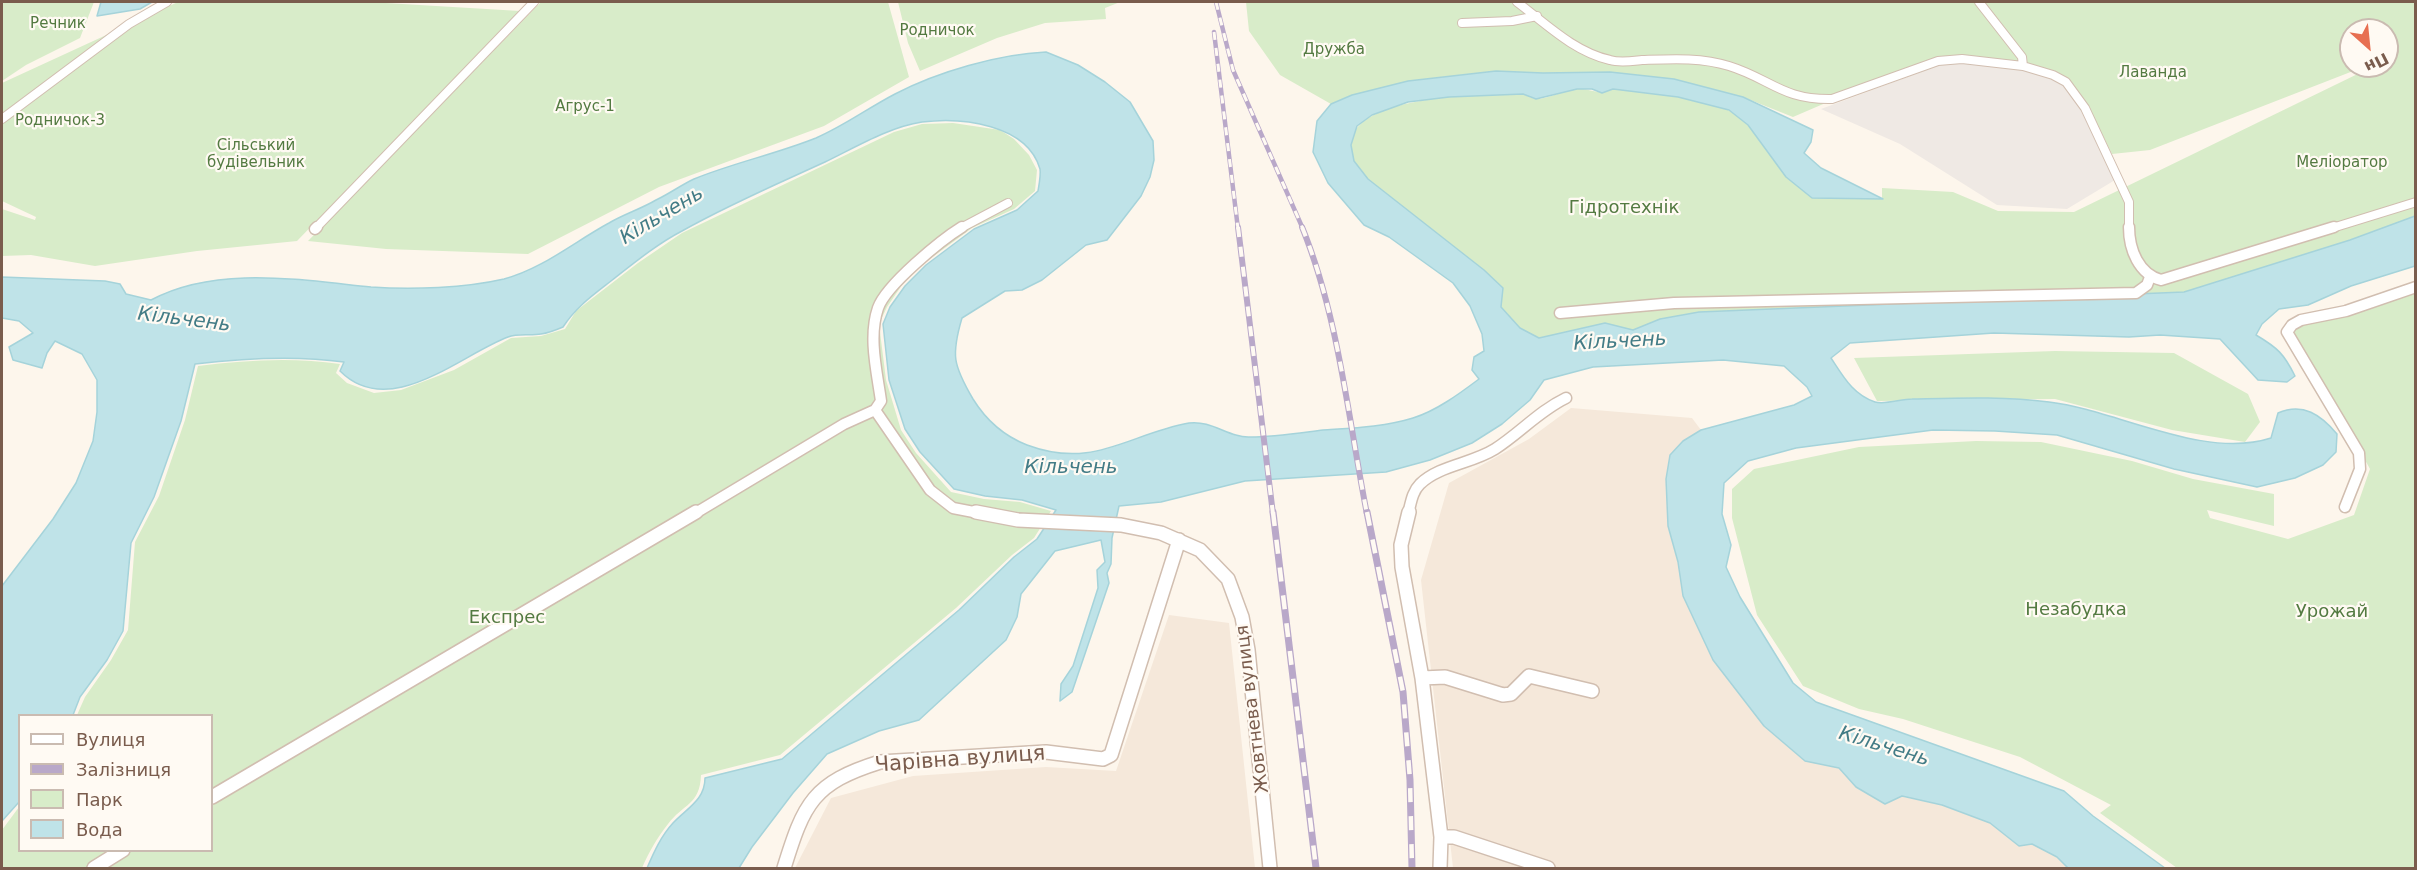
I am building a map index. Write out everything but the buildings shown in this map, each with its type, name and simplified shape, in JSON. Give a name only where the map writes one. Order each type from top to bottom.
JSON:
[{"type":"street","points":[[2,119],[129,24],[167,2]]},
{"type":"street","points":[[315,229],[534,2]]},
{"type":"street","points":[[1517,2],[1579,48],[1599,58],[1612,61],[1715,62],[1736,69],[1772,89],[1815,101],[1832,99],[1938,61],[1962,59],[2023,66],[2053,75],[2066,82],[2085,108],[2129,202],[2129,235],[2141,270],[2150,277],[2161,280],[2415,202]]},
{"type":"street","points":[[1979,2],[2022,57],[2023,66]]},
{"type":"street","points":[[1462,23],[1512,21],[1537,16]]},
{"type":"street","points":[[213,796],[844,424],[875,410],[881,401],[874,350],[878,308],[901,278],[926,254],[984,213],[1008,203]]},
{"type":"street","points":[[1560,313],[1674,303],[2136,293],[2147,285],[2150,277]]},
{"type":"street","points":[[2345,507],[2361,463],[2359,456],[2319,384],[2289,341],[2287,332],[2301,320],[2346,310],[2415,287]]},
{"type":"street","points":[[1440,868],[1441,837],[1422,678],[1402,567],[1401,545],[1413,493],[1420,484],[1441,470],[1472,461],[1495,449],[1548,407],[1566,398]]},
{"type":"street","name":"Жовтнева вулиця","points":[[875,410],[930,490],[952,508],[1032,522],[1120,525],[1161,533],[1200,550],[1228,579],[1242,617],[1248,650],[1270,868]]},
{"type":"street","name":"Чарівна вулиця","points":[[784,868],[801,816],[809,800],[838,777],[856,769],[880,762],[1046,752],[1103,759],[1111,755],[1179,540]]},
{"type":"street","points":[[1422,678],[1445,677],[1503,694],[1511,694],[1529,676],[1592,691]]},
{"type":"street","points":[[1441,837],[1454,837],[1548,868]]},
{"type":"street","points":[[93,868],[120,852]]},
{"type":"shaded area","points":[[1948,62],[1971,62],[2022,69],[2061,82],[2081,109],[2115,180],[2067,209],[1997,205],[1900,144],[1821,109]]},
{"type":"shaded area","points":[[1571,408],[1692,418],[1701,430],[1683,441],[1678,562],[1683,596],[1713,660],[1764,726],[1805,761],[1839,768],[1856,787],[1942,805],[1990,823],[2019,846],[2032,844],[2057,857],[2068,868],[1453,868],[1421,580],[1449,483],[1529,439]]},
{"type":"shaded area","points":[[1169,615],[1229,623],[1255,868],[795,868],[831,798],[913,776],[1046,767],[1116,771]]},
{"type":"green space","name":"Речник","points":[[2,2],[94,2],[80,38],[26,65],[2,81]]},
{"type":"green space","name":"Сільський будівельник","points":[[178,2],[369,2],[520,11],[297,241],[197,251],[95,266],[31,255],[2,256],[2,209],[35,220],[36,217],[2,201],[2,83]]},
{"type":"green space","name":"Агрус-1","points":[[541,2],[888,2],[909,77],[824,126],[659,187],[528,254],[386,249],[308,241]]},
{"type":"green space","name":"Родничок","points":[[898,2],[1120,2],[1105,8],[1106,19],[1045,23],[997,38],[920,71],[908,43]]},
{"type":"green space","points":[[1246,2],[2415,2],[2415,216],[2350,240],[2184,292],[1699,312],[1660,319],[1633,330],[1605,323],[1539,338],[1520,328],[1501,307],[1503,288],[1368,179],[1359,168],[1354,161],[1351,139],[1363,122],[1384,110],[1412,102],[1474,95],[1519,94],[1537,99],[1580,89],[1600,92],[1616,89],[1658,93],[1704,101],[1728,110],[1737,115],[1758,137],[1882,199],[1882,188],[1953,192],[1998,211],[2074,212],[2349,78],[2399,78],[2399,18],[2339,18],[2339,76],[2150,150],[2112,154],[2086,102],[2068,79],[1966,56],[1872,83],[1793,117],[1743,97],[1610,72],[1496,71],[1408,81],[1353,95],[1331,104],[1280,75],[1249,31]]},
{"type":"green space","name":"Експрес","points":[[953,123],[1000,130],[1014,139],[1029,155],[1037,170],[1035,191],[1014,209],[972,228],[923,264],[902,285],[887,307],[879,324],[886,380],[901,430],[916,453],[951,492],[984,499],[1020,502],[1051,511],[1034,538],[1012,555],[956,608],[780,755],[701,775],[698,792],[664,829],[642,868],[2,868],[2,830],[18,808],[18,852],[213,852],[213,714],[77,714],[85,697],[111,660],[128,630],[135,542],[159,496],[185,420],[198,366],[269,360],[340,364],[336,373],[347,383],[374,393],[401,390],[454,370],[511,338],[541,336],[565,329],[576,311],[638,263],[682,233],[894,132],[922,124]]},
{"type":"green space","name":"Незабудка","points":[[2415,290],[2415,868],[2177,868],[2100,813],[2111,805],[2020,757],[1903,719],[1859,709],[1803,686],[1757,615],[1732,518],[1732,489],[1754,469],[1859,447],[1976,441],[2041,442],[2132,461],[2193,479],[2274,494],[2274,526],[2207,510],[2210,518],[2288,539],[2354,515],[2370,469],[2317,372],[2301,351],[2292,331],[2306,322]]},
{"type":"green space","points":[[2055,351],[2174,353],[2248,394],[2260,422],[2245,442],[2172,430],[2055,399],[1877,401],[1854,358]]},
{"type":"water","points":[[101,2],[152,2],[140,9],[97,16]]},
{"type":"water","name":"Кільчень","points":[[1046,52],[1078,65],[1105,82],[1130,102],[1153,141],[1154,160],[1150,177],[1141,196],[1107,240],[1086,245],[1042,280],[1022,290],[1005,291],[962,318],[956,341],[956,360],[961,377],[973,399],[984,414],[1003,432],[1027,445],[1051,452],[1072,454],[1092,452],[1189,423],[1205,424],[1242,437],[1368,427],[1413,418],[1430,411],[1479,379],[1472,370],[1474,357],[1484,351],[1482,334],[1470,306],[1453,283],[1389,237],[1364,225],[1328,183],[1313,152],[1317,121],[1331,104],[1352,95],[1408,81],[1496,71],[1610,72],[1674,79],[1743,97],[1813,130],[1811,142],[1804,153],[1821,168],[1883,199],[1812,198],[1786,177],[1748,125],[1729,110],[1678,97],[1613,89],[1602,93],[1592,89],[1577,89],[1536,99],[1523,94],[1449,97],[1408,102],[1372,115],[1357,126],[1351,145],[1354,161],[1368,179],[1484,270],[1503,288],[1501,307],[1520,328],[1539,338],[1605,323],[1633,330],[1660,319],[1699,312],[2184,292],[2350,240],[2415,216],[2415,266],[2351,286],[2308,305],[2279,309],[2262,324],[2256,335],[2280,352],[2287,362],[2295,376],[2287,382],[2258,380],[2220,339],[2160,335],[2129,337],[1994,333],[1850,343],[1831,358],[1855,390],[1875,402],[1981,398],[2049,402],[2103,414],[2160,431],[2217,443],[2245,443],[2271,438],[2278,413],[2296,409],[2311,412],[2325,421],[2337,434],[2336,452],[2323,465],[2295,478],[2257,487],[2174,469],[2057,435],[1933,430],[1796,448],[1748,461],[1724,483],[1722,514],[1731,545],[1726,567],[1740,597],[1793,683],[1816,702],[2064,791],[2093,816],[2165,868],[2068,868],[2057,857],[2032,844],[2019,846],[1990,823],[1942,805],[1902,796],[1885,804],[1856,787],[1839,768],[1805,761],[1764,726],[1713,660],[1683,596],[1678,562],[1668,526],[1666,479],[1670,455],[1683,441],[1701,430],[1794,405],[1812,396],[1807,387],[1784,366],[1723,360],[1593,367],[1544,380],[1530,400],[1502,424],[1472,443],[1430,460],[1386,472],[1245,481],[1161,502],[1119,506],[1112,538],[1111,564],[1107,573],[1109,583],[1072,692],[1060,701],[1061,684],[1073,666],[1098,588],[1097,570],[1105,562],[1101,540],[1055,551],[1021,594],[1017,617],[1006,640],[919,720],[879,731],[827,754],[793,793],[739,868],[647,868],[658,844],[669,828],[699,798],[705,778],[782,759],[959,610],[1014,557],[1037,539],[1056,510],[1022,500],[985,496],[954,489],[920,452],[905,429],[889,380],[883,324],[890,307],[905,286],[926,265],[974,229],[1017,210],[1038,191],[1040,169],[1033,154],[1022,142],[991,127],[955,121],[922,122],[897,128],[699,221],[646,254],[585,302],[563,327],[544,334],[508,337],[447,369],[402,387],[381,389],[360,385],[340,371],[344,362],[270,358],[195,364],[181,421],[154,497],[131,543],[123,631],[107,660],[80,697],[73,714],[18,714],[18,803],[2,821],[2,586],[53,519],[76,483],[93,441],[97,412],[97,380],[82,354],[55,341],[47,353],[42,368],[13,360],[9,347],[33,333],[19,321],[2,318],[2,277],[105,281],[120,284],[126,294],[151,300],[176,289],[203,282],[230,279],[287,279],[371,287],[438,288],[504,279],[532,269],[596,230],[694,179],[816,138],[885,99],[930,78],[989,60]]},
{"type":"railway","points":[[1216,2],[1233,70],[1303,229]]},
{"type":"railway","points":[[1214,32],[1238,229]]},
{"type":"railway","points":[[1238,227],[1273,514]]},
{"type":"railway","points":[[1302,227],[1315,262],[1334,332],[1367,514]]},
{"type":"railway","points":[[1273,512],[1316,868]]},
{"type":"railway","points":[[1367,512],[1403,692],[1410,780],[1412,868]]},
{"type":"park label","name":"Дружба","points":[[1334,50]]},
{"type":"park label","name":"Лаванда","points":[[2153,73]]},
{"type":"park label","name":"Родничок-3","points":[[60,121]]},
{"type":"park label","name":"Меліоратор","points":[[2342,163]]},
{"type":"park label","name":"Гідротехнік","points":[[1624,208]]},
{"type":"park label","name":"Урожай","points":[[2332,612]]}]
